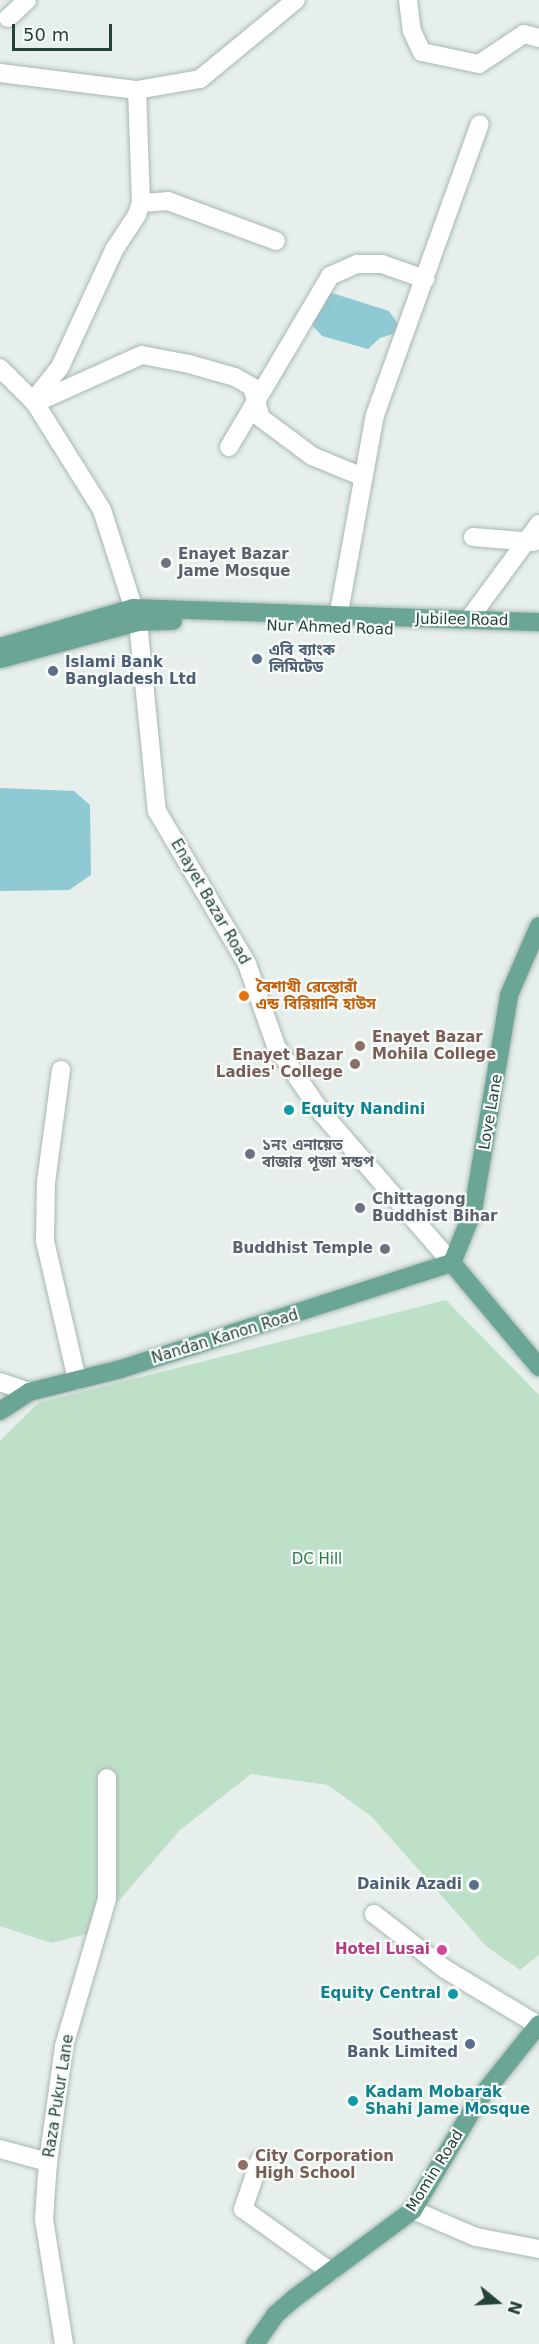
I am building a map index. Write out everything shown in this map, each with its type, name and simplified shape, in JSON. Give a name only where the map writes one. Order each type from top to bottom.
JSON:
[{"type":"main road","name":"Jubilee Road","points":[[0,659],[131,619],[338,618],[539,622]]},
{"type":"main road","name":"Nur Ahmed Road","points":[[131,619],[539,632]]},
{"type":"main road","points":[[0,647],[131,619]]},
{"type":"main road","name":"Love Lane","points":[[452,1263],[473,1211],[509,995],[539,926]]},
{"type":"main road","points":[[452,1263],[539,1367]]},
{"type":"main road","name":"Nandan Kanon Road","points":[[0,1411],[29,1392],[269,1324],[452,1263]]},
{"type":"main road","name":"Momin Road","points":[[255,2344],[275,2315],[413,2210],[479,2099],[539,2024]]},
{"type":"street","points":[[9,18],[27,0]]},
{"type":"street","points":[[0,73],[137,90],[200,79],[296,0]]},
{"type":"street","points":[[408,0],[412,31],[422,52],[479,64],[524,34],[539,38]]},
{"type":"street","points":[[34,402],[60,367],[114,250],[141,203],[137,90]]},
{"type":"street","points":[[338,618],[375,415],[480,124]]},
{"type":"street","points":[[141,203],[168,201],[276,241]]},
{"type":"street","points":[[229,447],[330,276],[357,264],[382,264],[425,279]]},
{"type":"street","points":[[34,402],[142,355],[235,376],[252,387],[261,418],[312,456],[363,477]]},
{"type":"street","name":"Enayet Bazar Road","points":[[0,368],[34,402],[102,510],[131,619],[157,811],[247,964],[281,1054],[321,1112],[452,1263]]},
{"type":"street","points":[[469,619],[533,541],[539,524]]},
{"type":"street","points":[[473,537],[533,541]]},
{"type":"street","points":[[61,1070],[46,1182],[45,1240],[76,1380]]},
{"type":"street","points":[[0,1382],[29,1392]]},
{"type":"street","name":"Raza Pukur Lane","points":[[64,2344],[44,2219],[48,2162],[64,2046],[107,1899],[107,1778]]},
{"type":"street","points":[[374,1914],[445,1969],[539,2024]]},
{"type":"street","points":[[0,2149],[48,2162]]},
{"type":"street","points":[[260,2160],[243,2209],[331,2272]]},
{"type":"street","points":[[413,2210],[476,2237],[539,2249]]},
{"type":"green space","name":"DC Hill","points":[[446,1300],[539,1395],[539,1955],[520,1970],[486,1946],[372,1817],[328,1785],[251,1774],[180,1830],[91,1933],[51,1943],[0,1926],[0,1441],[38,1403]]},
{"type":"water","points":[[329,292],[389,311],[398,324],[396,333],[380,338],[368,349],[322,336],[309,322]]},
{"type":"water","points":[[0,788],[74,791],[90,805],[91,875],[69,890],[0,891]]},
{"type":"place","name":"Enayet Bazar Jame Mosque","points":[[166,563]]},
{"type":"place","name":"এবি ব্যাংক লিমিটেড","points":[[257,659]]},
{"type":"place","name":"Islami Bank Bangladesh Ltd","points":[[53,671]]},
{"type":"place","name":"বৈশাখী রেস্তোরাঁ এন্ড বিরিয়ানি হাউস","points":[[244,996]]},
{"type":"place","name":"Enayet Bazar Mohila College","points":[[360,1046]]},
{"type":"place","name":"Enayet Bazar Ladies' College","points":[[355,1064]]},
{"type":"place","name":"Equity Nandini","points":[[289,1110]]},
{"type":"place","name":"১নং এনায়েত বাজার পূজা মন্ডপ","points":[[250,1154]]},
{"type":"place","name":"Chittagong Buddhist Bihar","points":[[360,1208]]},
{"type":"place","name":"Buddhist Temple","points":[[385,1249]]},
{"type":"place","name":"Dainik Azadi","points":[[474,1885]]},
{"type":"place","name":"Hotel Lusai","points":[[442,1950]]},
{"type":"place","name":"Equity Central","points":[[453,1994]]},
{"type":"place","name":"Southeast Bank Limited","points":[[470,2044]]},
{"type":"place","name":"Kadam Mobarak Shahi Jame Mosque","points":[[353,2101]]},
{"type":"place","name":"City Corporation High School","points":[[243,2165]]}]
